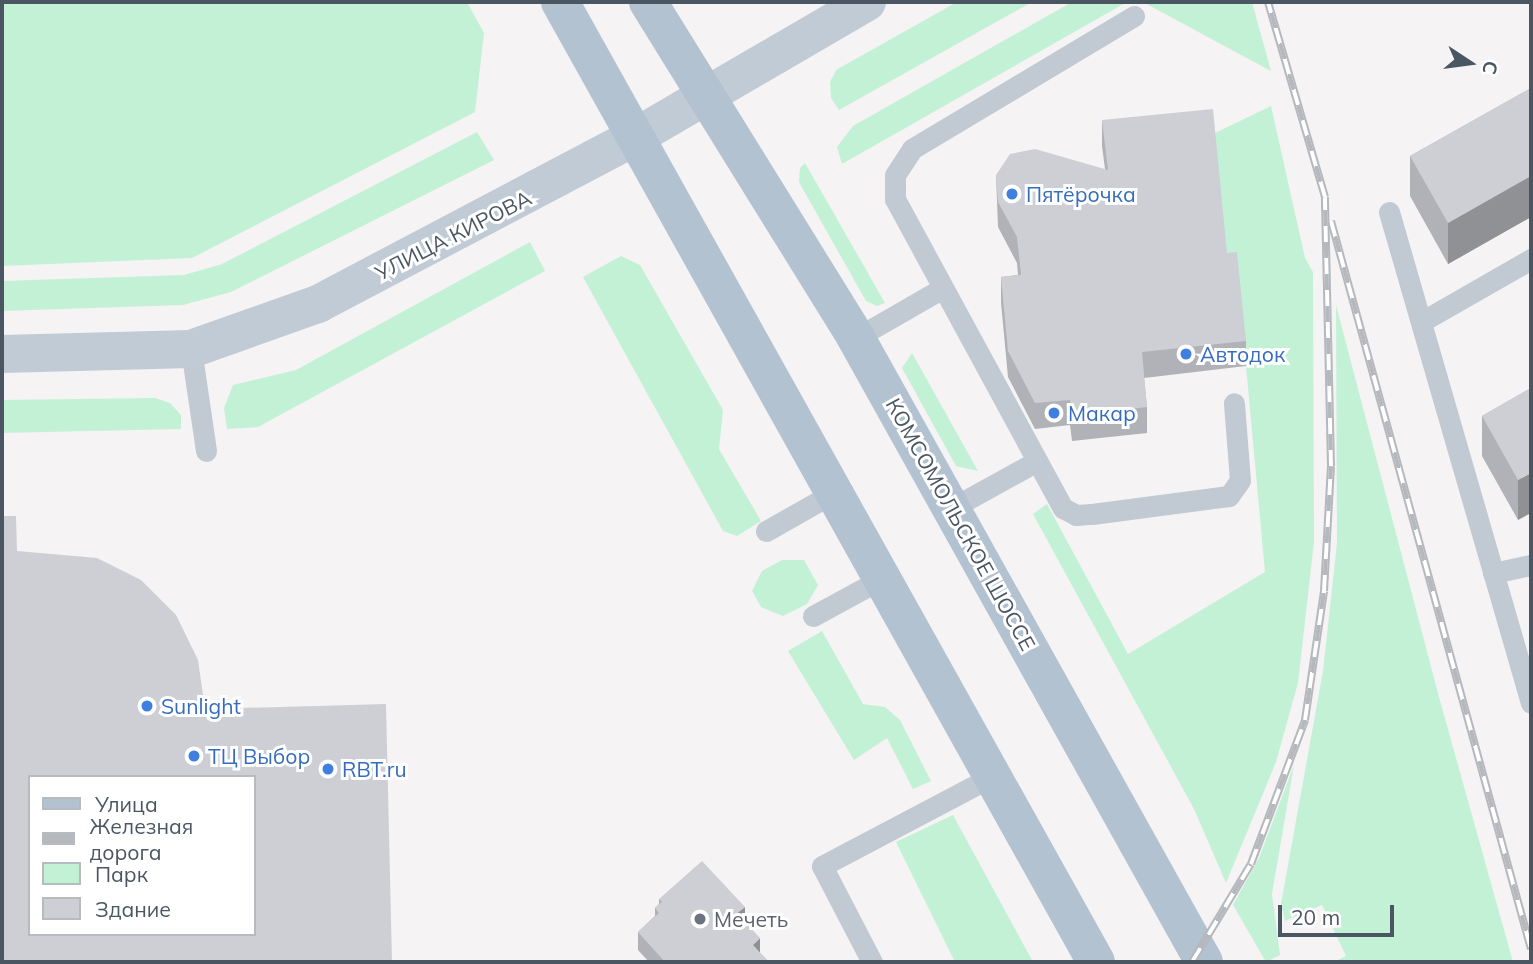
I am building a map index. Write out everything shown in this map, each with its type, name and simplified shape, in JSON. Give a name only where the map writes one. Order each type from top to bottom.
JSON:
[{"type":"main road","points":[[560,2],[638,136],[1096,962]]},
{"type":"main road","name":"КОМСОМОЛЬСКОЕ ШОССЕ","points":[[648,2],[856,338],[1204,962]]},
{"type":"main road","name":"УЛИЦА КИРОВА","points":[[2,354],[191,349],[318,304],[638,136],[704,94],[867,2]]},
{"type":"lane","points":[[1134,16],[912,149],[895,175],[895,199],[1063,508],[1076,515],[1229,496],[1240,480],[1234,403]]},
{"type":"lane","points":[[1389,212],[1531,703]]},
{"type":"lane","points":[[1421,322],[1531,259]]},
{"type":"lane","points":[[856,338],[943,288]]},
{"type":"lane","points":[[191,349],[206,452]]},
{"type":"lane","points":[[953,508],[1037,461]]},
{"type":"lane","points":[[766,531],[835,492]]},
{"type":"lane","points":[[1493,573],[1531,565]]},
{"type":"lane","points":[[813,616],[883,578]]},
{"type":"lane","points":[[872,962],[822,866],[993,776]]},
{"type":"green space","points":[[2,2],[467,2],[484,33],[475,112],[192,258],[2,266]]},
{"type":"green space","points":[[957,2],[1032,2],[839,110],[831,98],[830,82],[836,70]]},
{"type":"green space","points":[[1072,2],[1127,2],[842,164],[837,147],[853,126]]},
{"type":"green space","points":[[1143,2],[1252,2],[1271,71],[1243,56]]},
{"type":"green space","points":[[1271,106],[1305,258],[1313,272],[1314,542],[1298,683],[1276,762],[1226,883],[1194,809],[1033,514],[1047,504],[1128,654],[1265,572],[1246,366],[1227,279],[1213,134]]},
{"type":"green space","points":[[477,132],[494,160],[231,292],[183,305],[2,311],[2,281],[184,275],[222,264]]},
{"type":"green space","points":[[805,163],[885,303],[877,306],[866,301],[799,182],[800,168]]},
{"type":"green space","points":[[530,242],[545,271],[258,427],[227,429],[224,408],[233,385],[296,370]]},
{"type":"green space","points":[[621,256],[640,265],[723,410],[719,449],[761,521],[737,536],[723,531],[583,277]]},
{"type":"green space","points":[[1336,305],[1439,697],[1513,962],[1334,962],[1346,956],[1322,905],[1285,921],[1281,904],[1323,671],[1337,543]]},
{"type":"green space","points":[[912,353],[978,471],[956,466],[902,368]]},
{"type":"green space","points":[[155,398],[170,403],[181,415],[181,429],[2,433],[2,400]]},
{"type":"green space","points":[[782,560],[804,560],[818,585],[807,604],[783,616],[761,607],[752,591],[762,571]]},
{"type":"green space","points":[[822,631],[863,704],[885,707],[900,720],[931,781],[913,789],[887,738],[854,760],[788,651]]},
{"type":"green space","points":[[1294,765],[1272,894],[1280,955],[1266,962],[1233,905],[1259,858]]},
{"type":"green space","points":[[953,815],[1033,962],[955,962],[896,842]]},
{"type":"building","points":[[1531,88],[1531,176],[1448,223],[1410,156]]},
{"type":"building","points":[[1213,109],[1227,253],[1237,252],[1246,341],[1142,352],[1147,407],[1072,416],[1070,400],[1035,403],[1008,351],[1001,277],[1021,275],[1017,237],[998,202],[996,175],[1010,154],[1035,149],[1108,170],[1102,120]]},
{"type":"building","points":[[1531,388],[1531,473],[1518,480],[1482,416]]},
{"type":"building","name":"ТЦ Выбор","points":[[2,516],[16,516],[17,551],[97,558],[141,580],[176,615],[198,660],[205,709],[386,704],[392,962],[2,962]]},
{"type":"building","name":"Мечеть","points":[[702,861],[745,907],[737,913],[760,938],[753,945],[769,962],[665,962],[638,932],[659,913],[655,908],[662,902],[659,899]]},
{"type":"railway","points":[[1192,962],[1251,864],[1305,720],[1324,591],[1331,466],[1325,197],[1268,2]]},
{"type":"railway","points":[[1331,221],[1531,949]]},
{"type":"place","name":"Пятёрочка","points":[[1012,194]]},
{"type":"place","name":"Автодок","points":[[1186,354]]},
{"type":"place","name":"Макар","points":[[1054,413]]},
{"type":"place","name":"Sunlight","points":[[147,706]]},
{"type":"place","name":"ТЦ Выбор","points":[[194,756]]},
{"type":"place","name":"RBT.ru","points":[[328,769]]},
{"type":"place","name":"Мечеть","points":[[700,919]]}]
